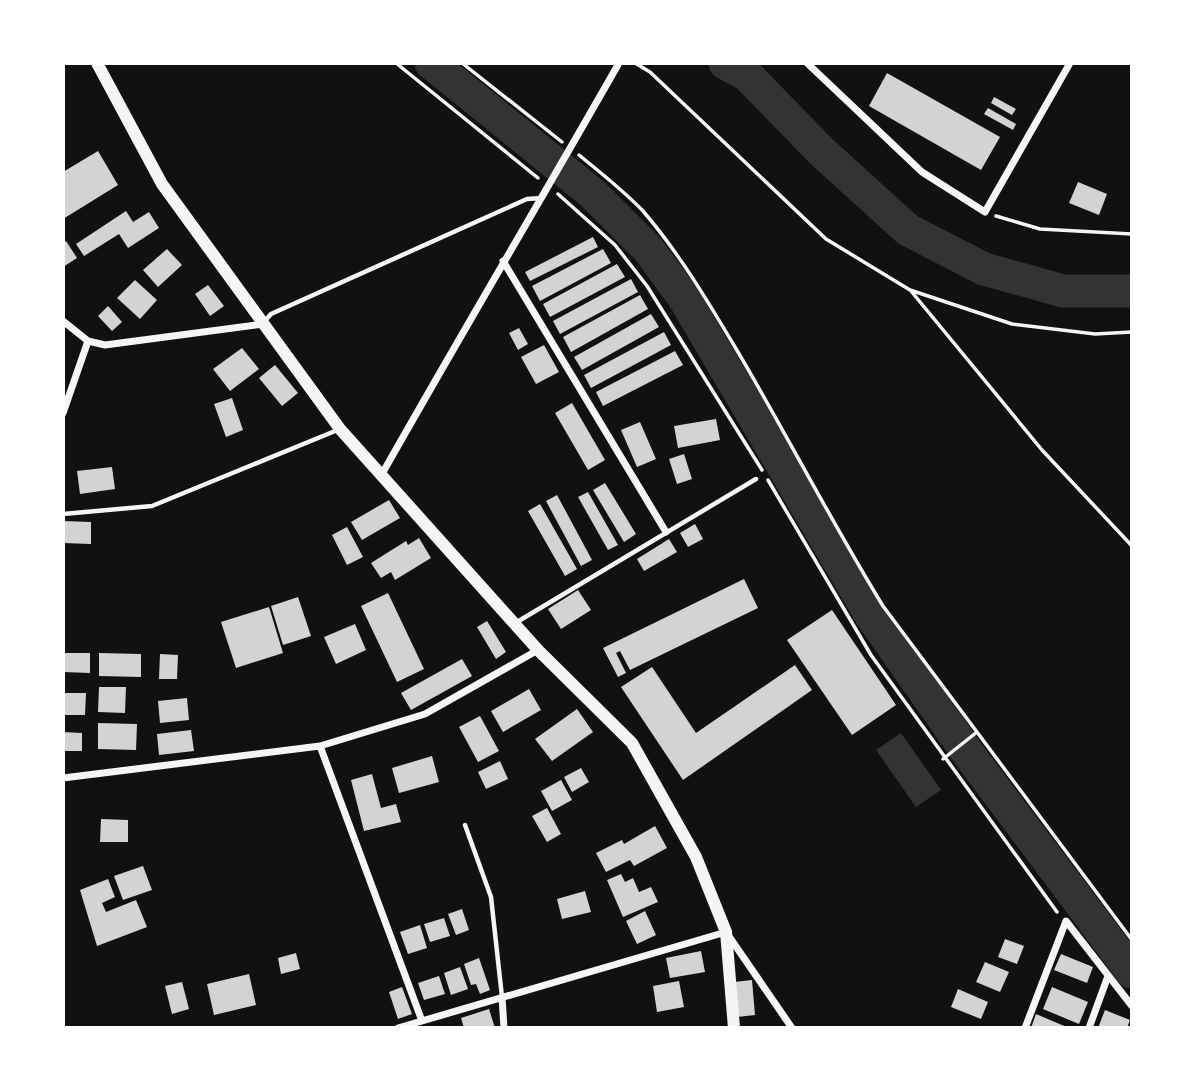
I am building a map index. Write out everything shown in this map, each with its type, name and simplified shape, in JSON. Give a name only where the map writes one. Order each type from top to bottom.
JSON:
[{"type":"street","points":[[382,474],[503,261],[551,187],[619,63]]},
{"type":"street","points":[[807,63],[922,172],[985,212],[1070,63]]},
{"type":"street","points":[[103,66],[162,184],[340,429],[538,650],[632,743],[696,857],[726,932],[792,1028]]},
{"type":"street","points":[[503,261],[666,532]]},
{"type":"street","points":[[63,321],[88,341],[105,345],[263,324]]},
{"type":"street","points":[[63,413],[88,341]]},
{"type":"street","points":[[63,778],[320,746],[425,714],[538,650]]},
{"type":"street","points":[[320,746],[422,1021]]},
{"type":"street","points":[[1066,921],[1132,1006]]},
{"type":"street","points":[[1025,1028],[1066,921]]},
{"type":"street","points":[[398,1028],[726,932]]},
{"type":"street","points":[[726,932],[734,1028]]},
{"type":"street","points":[[1089,1028],[1108,976]]},
{"type":"street","points":[[502,997],[504,1028]]},
{"type":"lane","points":[[263,324],[271,314],[295,303],[527,199],[543,198]]},
{"type":"lane","points":[[63,514],[152,506],[340,429]]},
{"type":"lane","points":[[516,623],[756,479]]},
{"type":"lane","points":[[465,825],[491,897],[502,997]]},
{"type":"path","points":[[396,63],[551,187],[615,245],[647,286],[733,420],[871,655],[1049,904],[1066,921]]},
{"type":"path","points":[[462,63],[642,210],[671,246],[789,437],[847,547],[883,606],[975,733],[1132,940]]},
{"type":"path","points":[[635,63],[650,72],[825,239],[910,290],[1012,324],[1095,334],[1132,332]]},
{"type":"path","points":[[985,212],[1040,229],[1132,234]]},
{"type":"path","points":[[910,290],[1042,450],[1132,546]]},
{"type":"path","points":[[943,759],[975,733]]},
{"type":"shaded area","points":[[901,733],[941,790],[916,807],[876,750]]},
{"type":"building","points":[[887,73],[1000,137],[981,170],[869,106]]},
{"type":"building","points":[[994,97],[1016,109],[1012,115],[991,103]]},
{"type":"building","points":[[988,108],[1016,124],[1013,130],[984,114]]},
{"type":"building","points":[[98,151],[118,185],[63,219],[63,172]]},
{"type":"building","points":[[1078,182],[1107,194],[1099,215],[1069,203]]},
{"type":"building","points":[[126,211],[133,222],[149,212],[159,228],[128,248],[119,234],[84,256],[76,244]]},
{"type":"building","points":[[593,237],[598,247],[530,281],[525,272]]},
{"type":"building","points":[[66,241],[77,258],[63,267],[63,243]]},
{"type":"building","points":[[167,249],[182,265],[158,287],[143,270]]},
{"type":"building","points":[[603,249],[611,263],[540,301],[532,286]]},
{"type":"building","points":[[617,264],[625,277],[550,317],[543,304]]},
{"type":"building","points":[[631,279],[638,292],[560,334],[553,321]]},
{"type":"building","points":[[135,280],[157,300],[140,319],[117,298]]},
{"type":"building","points":[[208,285],[224,306],[210,316],[195,294]]},
{"type":"building","points":[[640,295],[648,309],[571,352],[563,337]]},
{"type":"building","points":[[108,306],[122,322],[112,331],[98,316]]},
{"type":"building","points":[[651,314],[659,327],[582,370],[574,357]]},
{"type":"building","points":[[519,328],[528,344],[518,350],[509,333]]},
{"type":"building","points":[[664,332],[671,345],[591,388],[584,375]]},
{"type":"building","points":[[544,345],[559,372],[536,384],[521,357]]},
{"type":"building","points":[[242,348],[259,369],[230,391],[213,369]]},
{"type":"building","points":[[675,351],[683,365],[603,406],[596,392]]},
{"type":"building","points":[[275,365],[298,393],[282,406],[259,378]]},
{"type":"building","points":[[232,398],[243,430],[226,437],[214,404]]},
{"type":"building","points":[[572,403],[605,460],[588,470],[555,413]]},
{"type":"building","points":[[716,419],[720,440],[678,448],[674,426]]},
{"type":"building","points":[[640,422],[656,459],[637,467],[621,430]]},
{"type":"building","points":[[684,454],[692,479],[677,484],[669,459]]},
{"type":"building","points":[[112,467],[115,489],[80,494],[77,471]]},
{"type":"building","points":[[605,483],[636,534],[624,542],[593,490]]},
{"type":"building","points":[[588,492],[618,545],[608,550],[578,497]]},
{"type":"building","points":[[557,495],[592,560],[581,566],[546,501]]},
{"type":"building","points":[[389,500],[400,518],[362,540],[351,522]]},
{"type":"building","points":[[540,504],[577,569],[565,576],[528,511]]},
{"type":"building","points":[[63,521],[91,522],[91,544],[63,543]]},
{"type":"building","points":[[695,524],[703,539],[688,547],[680,533]]},
{"type":"building","points":[[347,527],[363,557],[347,565],[332,535]]},
{"type":"building","points":[[419,538],[431,558],[395,580],[391,572],[381,578],[371,563],[406,541],[408,545]]},
{"type":"building","points":[[669,539],[677,552],[644,571],[637,559]]},
{"type":"building","points":[[744,579],[758,608],[630,670],[620,651],[616,653],[626,673],[618,677],[603,648]]},
{"type":"building","points":[[578,590],[591,610],[561,629],[548,609]]},
{"type":"building","points":[[388,593],[424,669],[397,682],[361,606]]},
{"type":"building","points":[[298,597],[311,636],[283,645],[271,606]]},
{"type":"building","points":[[269,607],[283,653],[236,668],[221,622]]},
{"type":"building","points":[[832,610],[896,705],[852,735],[787,640]]},
{"type":"building","points":[[487,621],[506,652],[496,659],[477,627]]},
{"type":"building","points":[[355,624],[366,650],[336,664],[324,637]]},
{"type":"building","points":[[63,653],[90,653],[90,673],[63,672]]},
{"type":"building","points":[[99,653],[141,654],[141,677],[99,676]]},
{"type":"building","points":[[160,654],[178,655],[177,679],[159,679]]},
{"type":"building","points":[[462,659],[472,676],[411,710],[401,693]]},
{"type":"building","points":[[795,665],[812,690],[683,780],[621,687],[652,667],[696,733]]},
{"type":"building","points":[[99,687],[126,687],[125,713],[98,712]]},
{"type":"building","points":[[529,689],[541,710],[503,732],[491,711]]},
{"type":"building","points":[[63,693],[86,693],[85,715],[63,715]]},
{"type":"building","points":[[187,698],[189,720],[160,723],[158,701]]},
{"type":"building","points":[[577,709],[593,732],[552,761],[535,739]]},
{"type":"building","points":[[480,716],[499,751],[478,762],[459,727]]},
{"type":"building","points":[[98,723],[137,724],[136,750],[98,749]]},
{"type":"building","points":[[191,730],[194,751],[159,755],[157,734]]},
{"type":"building","points":[[63,732],[82,733],[82,751],[63,751]]},
{"type":"building","points":[[432,756],[439,782],[399,793],[392,768]]},
{"type":"building","points":[[500,761],[508,779],[486,789],[478,772]]},
{"type":"building","points":[[581,768],[589,782],[572,792],[564,777]]},
{"type":"building","points":[[372,774],[381,808],[396,804],[401,822],[364,831],[351,780]]},
{"type":"building","points":[[561,780],[572,800],[552,811],[541,791]]},
{"type":"building","points":[[547,808],[561,834],[547,842],[532,816]]},
{"type":"building","points":[[101,819],[128,820],[128,842],[100,842]]},
{"type":"building","points":[[655,826],[667,848],[634,866],[630,860],[606,872],[596,853],[622,840],[624,844]]},
{"type":"building","points":[[143,866],[152,890],[123,900],[114,876]]},
{"type":"building","points":[[621,874],[625,882],[633,878],[639,892],[651,887],[658,902],[623,917],[607,880]]},
{"type":"building","points":[[108,879],[115,897],[102,903],[106,912],[136,900],[147,927],[97,946],[80,890]]},
{"type":"building","points":[[585,891],[591,912],[562,919],[557,899]]},
{"type":"building","points":[[462,909],[469,930],[456,935],[448,914]]},
{"type":"building","points":[[645,911],[656,935],[637,944],[626,921]]},
{"type":"building","points":[[444,918],[450,936],[430,942],[424,924]]},
{"type":"building","points":[[420,925],[427,948],[408,954],[400,932]]},
{"type":"building","points":[[1005,939],[1024,946],[1017,964],[998,957]]},
{"type":"building","points":[[701,951],[705,972],[670,978],[666,958]]},
{"type":"building","points":[[296,953],[300,969],[281,974],[278,958]]},
{"type":"building","points":[[1061,954],[1093,967],[1087,983],[1054,970]]},
{"type":"building","points":[[479,958],[490,990],[480,994],[476,984],[471,985],[464,964]]},
{"type":"building","points":[[985,962],[1009,972],[1000,992],[976,982]]},
{"type":"building","points":[[460,967],[468,989],[451,995],[444,973]]},
{"type":"building","points":[[249,974],[256,1005],[214,1015],[207,984]]},
{"type":"building","points":[[439,976],[445,994],[424,1000],[418,983]]},
{"type":"building","points":[[752,980],[755,1015],[737,1017],[734,982]]},
{"type":"building","points":[[679,981],[684,1007],[657,1012],[653,986]]},
{"type":"building","points":[[182,982],[189,1009],[172,1014],[165,986]]},
{"type":"building","points":[[402,987],[412,1014],[398,1019],[389,992]]},
{"type":"building","points":[[1052,987],[1088,1002],[1079,1024],[1043,1009]]},
{"type":"building","points":[[958,989],[988,1002],[981,1019],[951,1007]]},
{"type":"building","points":[[489,1009],[495,1028],[464,1028],[461,1018]]},
{"type":"building","points":[[1105,1010],[1130,1020],[1127,1028],[1098,1028]]},
{"type":"building","points":[[1036,1014],[1069,1028],[1031,1028]]},
{"type":"waterway","points":[[431,63],[593,194],[648,249],[684,298],[870,614],[967,752],[1132,972]]},
{"type":"waterway","points":[[725,63],[747,75],[821,151],[908,230],[984,269],[1063,291],[1132,291]]}]
